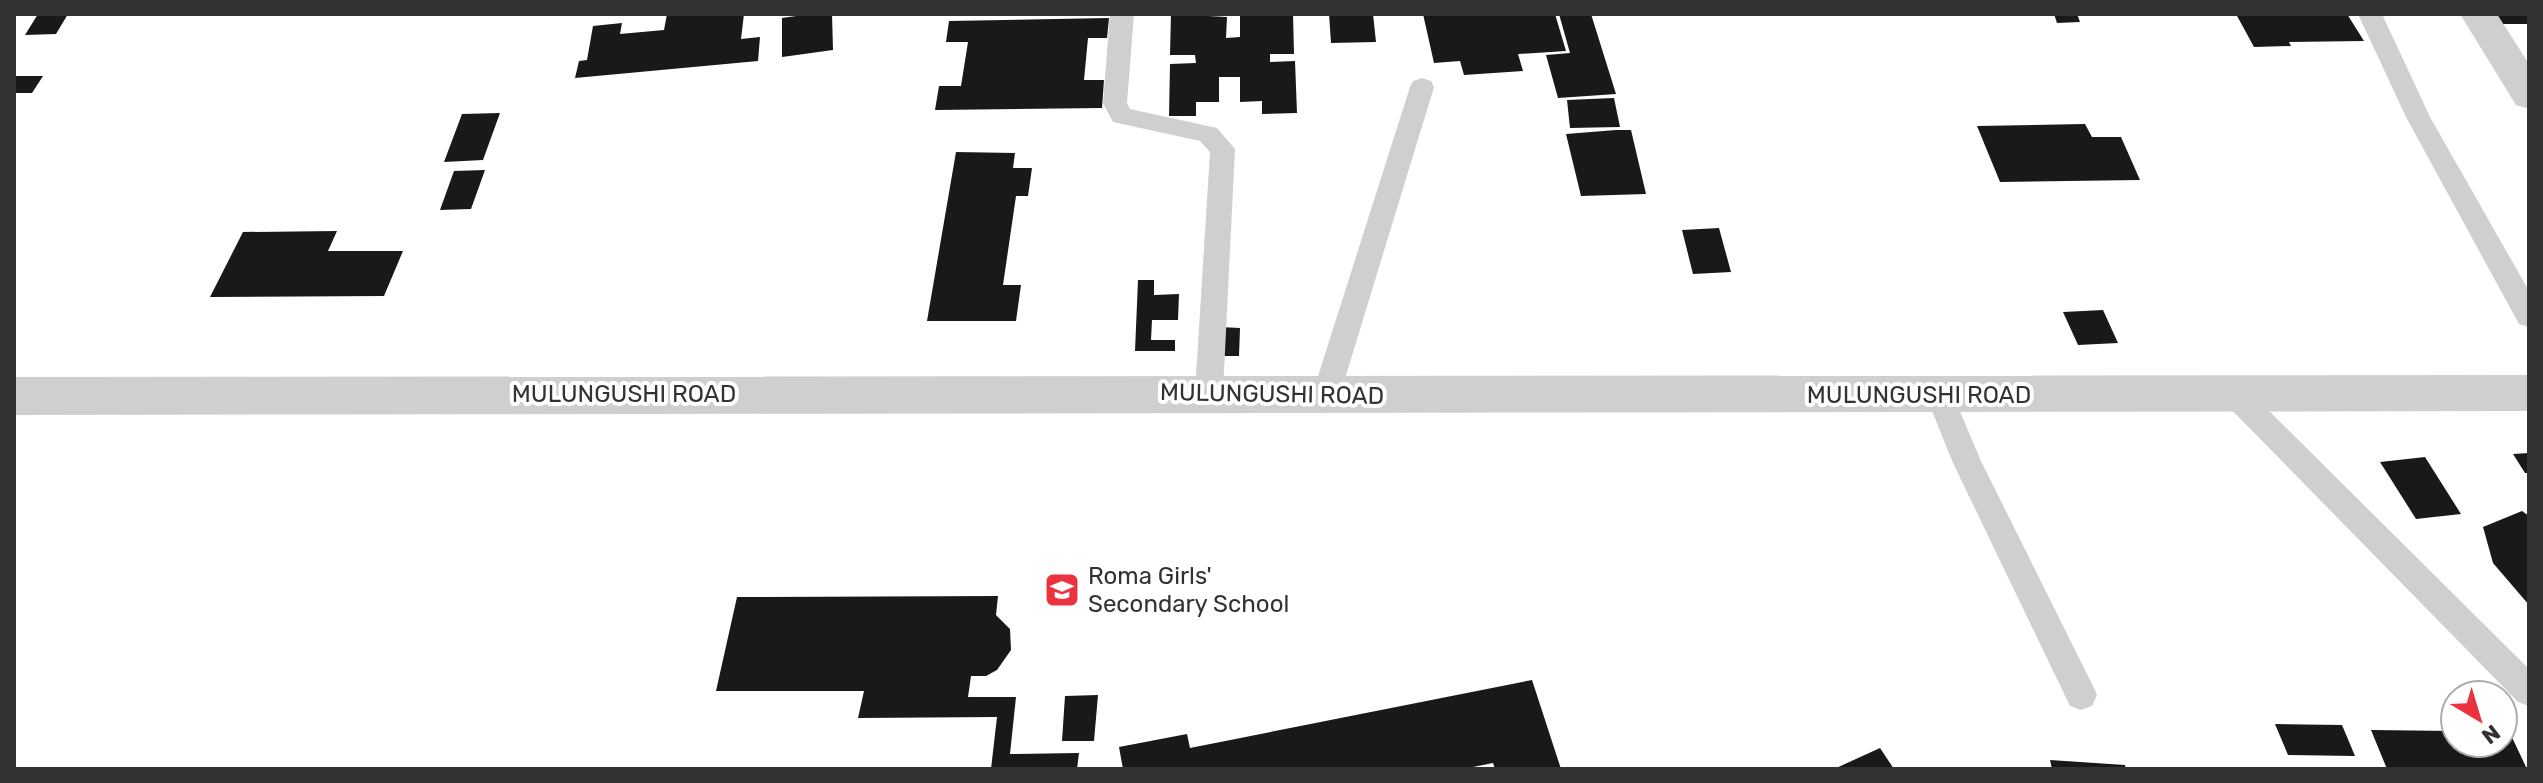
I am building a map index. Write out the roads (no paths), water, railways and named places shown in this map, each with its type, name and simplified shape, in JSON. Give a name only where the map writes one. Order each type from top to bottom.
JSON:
[{"type":"street","points":[[2478,14],[2529,95]]},
{"type":"street","name":"MULUNGUSHI ROAD","points":[[14,396],[1209,392],[1940,396],[2232,392],[2529,393]]},
{"type":"lane","points":[[1122,14],[1115,103],[1122,116],[1208,134],[1223,149],[1209,392]]},
{"type":"lane","points":[[2370,14],[2418,117],[2529,316]]},
{"type":"lane","points":[[1326,395],[1422,87]]},
{"type":"lane","points":[[2232,392],[2529,691]]},
{"type":"lane","points":[[1940,396],[1967,463],[2081,695]]},
{"type":"place","name":"Roma Girls' Secondary School","points":[[1062,590]]}]
